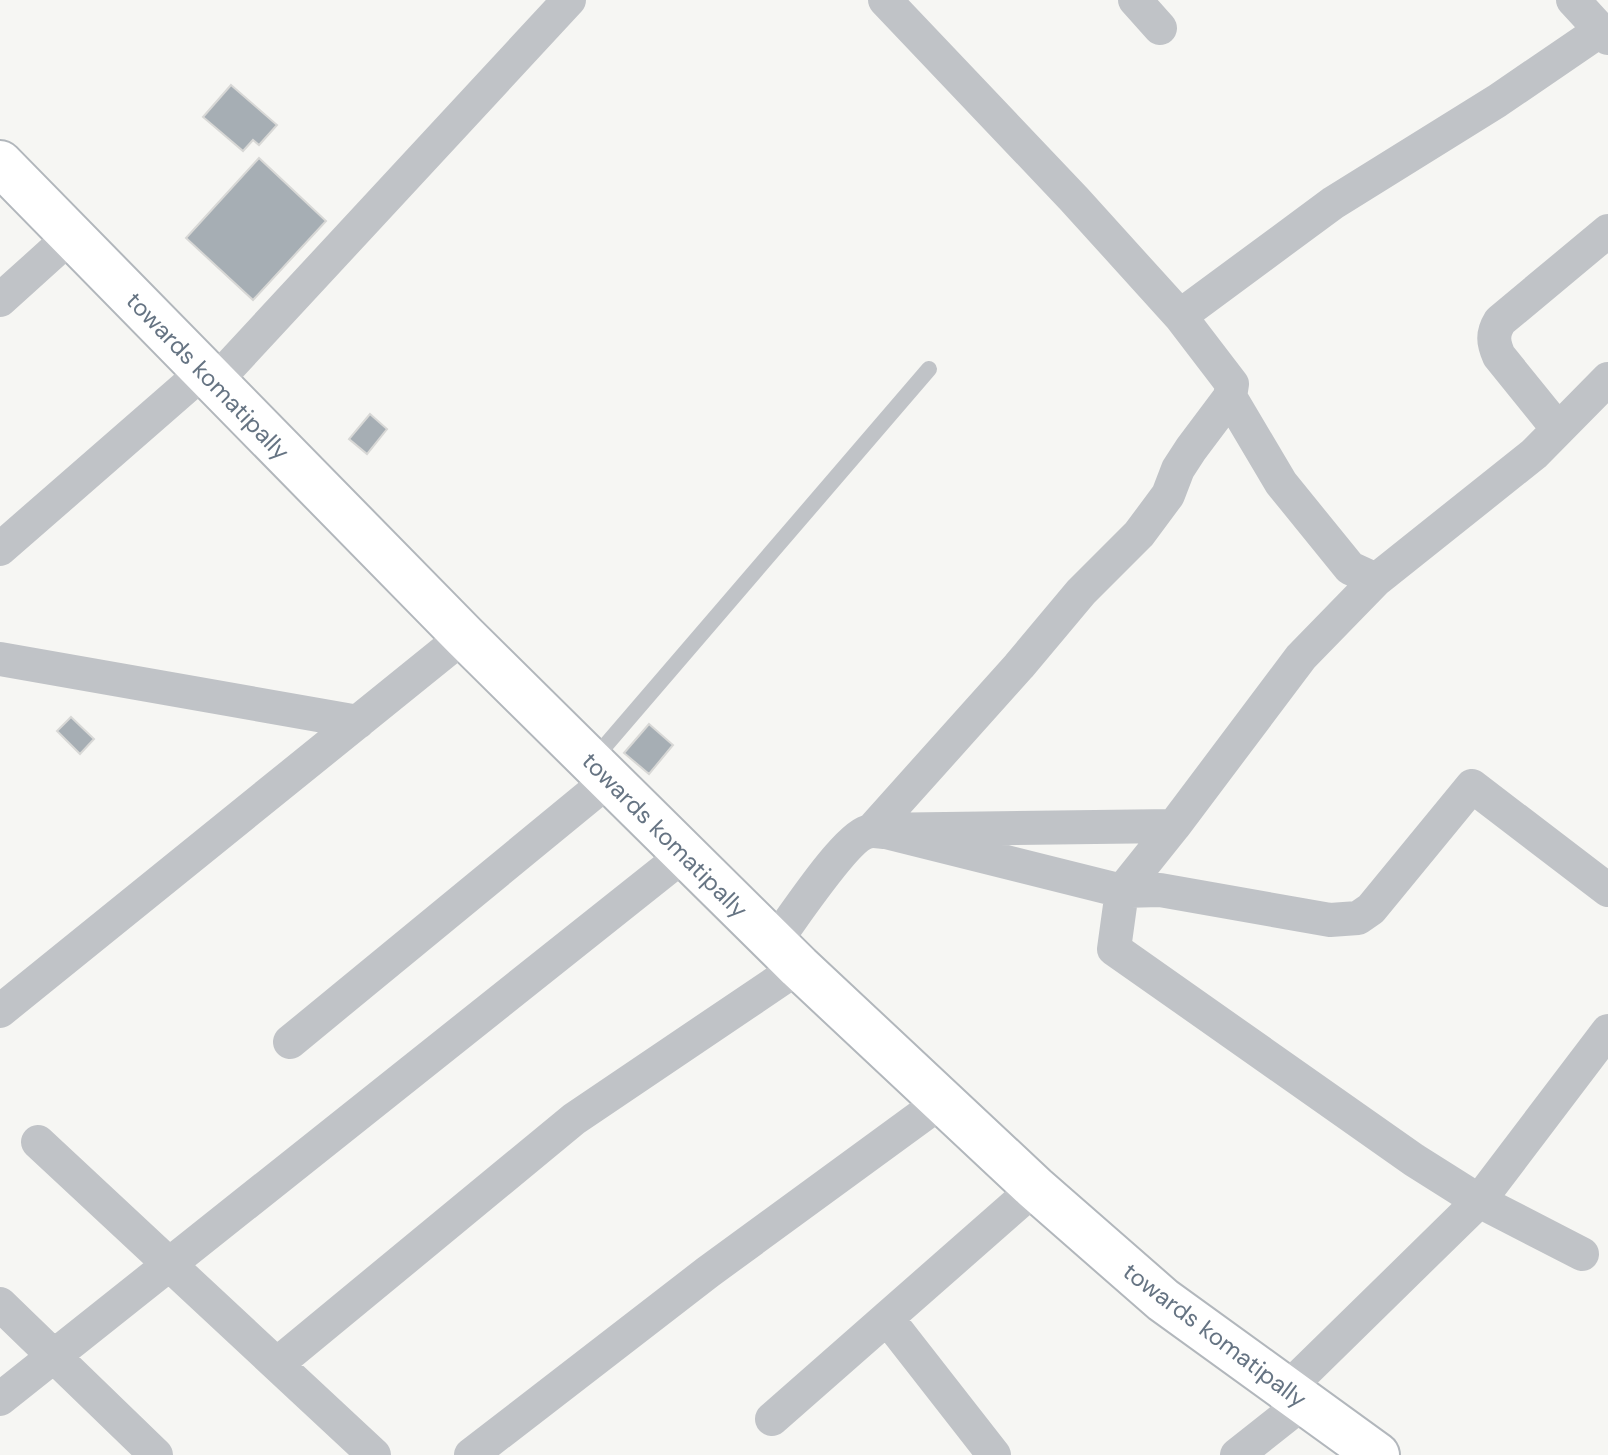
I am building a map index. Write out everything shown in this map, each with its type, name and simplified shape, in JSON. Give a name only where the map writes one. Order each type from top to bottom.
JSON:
[{"type":"street","points":[[0,549],[209,378],[569,0]]},
{"type":"street","points":[[885,0],[1180,316],[1232,384],[1230,397],[1191,449],[1178,469],[1168,495],[1139,534],[1081,592],[872,830],[1174,826]]},
{"type":"street","points":[[1135,0],[1160,28]]},
{"type":"street","points":[[1180,316],[1333,203],[1604,34],[1573,0]]},
{"type":"street","name":"towards komatipally","points":[[0,163],[464,636],[787,955],[942,1101],[1035,1188],[1163,1300],[1377,1455]]},
{"type":"street","points":[[1558,429],[1499,356],[1493,333],[1500,321],[1608,231]]},
{"type":"street","points":[[0,300],[71,236]]},
{"type":"street","points":[[1582,1254],[1479,1201],[1414,1160],[1114,949],[1122,891],[1301,657],[1376,580],[1534,454],[1608,379]]},
{"type":"street","points":[[1230,397],[1281,483],[1350,568],[1376,580]]},
{"type":"street","points":[[0,1011],[464,636]]},
{"type":"street","points":[[0,659],[358,722]]},
{"type":"street","points":[[290,1042],[601,770]]},
{"type":"street","points":[[277,1364],[574,1119],[787,955],[841,854],[869,831],[886,832],[1122,891],[1160,890],[1330,920],[1358,918],[1377,902],[1472,786],[1608,890]]},
{"type":"street","points":[[0,1399],[685,854]]},
{"type":"street","points":[[1237,1455],[1479,1201],[1608,1031]]},
{"type":"street","points":[[471,1455],[708,1272],[942,1101]]},
{"type":"street","points":[[38,1142],[374,1455]]},
{"type":"street","points":[[772,1419],[1035,1188]]},
{"type":"street","points":[[0,1304],[156,1455]]},
{"type":"street","points":[[887,1318],[994,1455]]},
{"type":"lane","points":[[601,770],[929,369]]},
{"type":"building","points":[[231,85],[277,125],[259,145],[253,140],[243,151],[203,117]]},
{"type":"building","points":[[259,158],[326,221],[253,300],[186,238]]},
{"type":"building","points":[[370,414],[387,429],[367,454],[349,439]]},
{"type":"building","points":[[71,717],[94,739],[80,754],[57,731]]},
{"type":"building","points":[[649,724],[673,745],[649,774],[624,753]]}]
